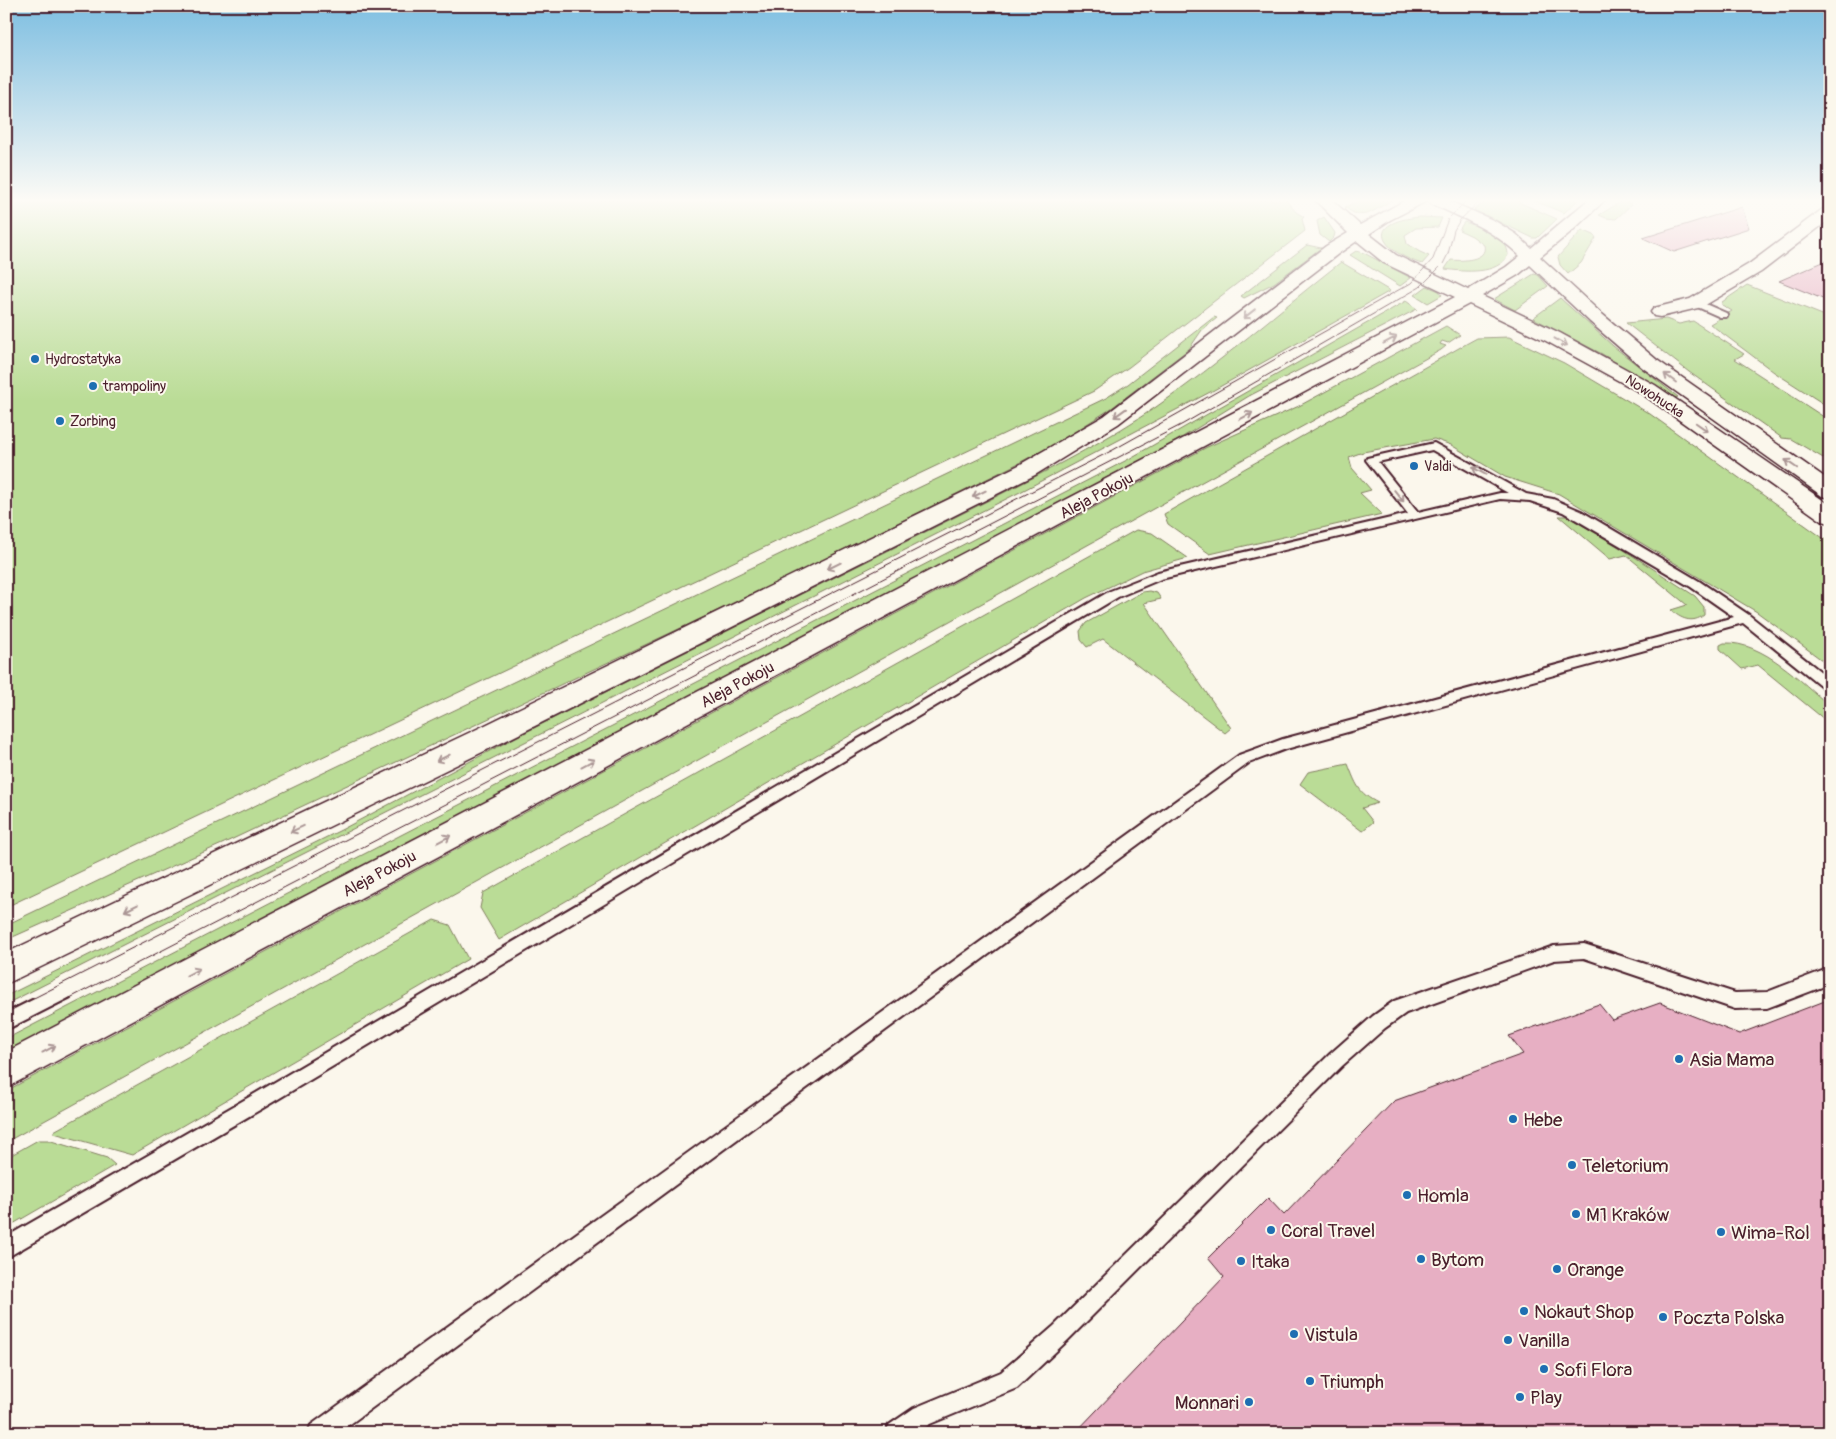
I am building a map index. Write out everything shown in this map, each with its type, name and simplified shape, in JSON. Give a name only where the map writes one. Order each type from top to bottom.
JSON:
[{"type":"main road","points":[[6,969],[478,742],[1034,466],[1110,420],[1310,267]]},
{"type":"main road","name":"Nowohucka","points":[[1407,267],[1553,337],[1648,389],[1830,516]]},
{"type":"main road","name":"Aleja Pokoju","points":[[6,1071],[1412,329],[1518,267]]},
{"type":"main road","name":"Nowohucka","points":[[1544,267],[1596,318],[1650,364],[1830,491]]},
{"type":"main road","points":[[1660,312],[1696,303],[1756,267]]},
{"type":"lane","points":[[1696,303],[1723,315]]},
{"type":"lane","points":[[1416,516],[1370,460],[1434,446],[1522,495],[1558,504],[1695,584],[1745,618],[1830,686]]},
{"type":"lane","points":[[6,1248],[257,1102],[1114,594],[1158,576],[1500,496],[1522,495]]},
{"type":"lane","points":[[319,1433],[1244,759],[1283,744],[1745,618]]},
{"type":"lane","points":[[897,1433],[922,1416],[1010,1380],[1061,1333],[1336,1060],[1378,1022],[1400,1007],[1554,953],[1584,951],[1735,1001],[1767,1000],[1830,976]]},
{"type":"green space","points":[[6,267],[1258,267],[1129,367],[1094,391],[6,907]]},
{"type":"green space","points":[[1278,267],[1295,267],[1274,283],[1244,298],[1241,296]]},
{"type":"green space","points":[[1335,267],[1350,267],[1390,291],[1214,390],[1022,491],[6,1004],[6,996],[341,830],[516,737],[1085,450],[1156,407],[1227,354]]},
{"type":"green space","points":[[1370,267],[1391,267],[1411,278],[1400,286]]},
{"type":"green space","points":[[1446,267],[1494,267],[1480,271],[1445,269]]},
{"type":"green space","points":[[1562,267],[1576,267],[1568,274]]},
{"type":"green space","points":[[1534,274],[1538,275],[1548,286],[1515,310],[1494,299]]},
{"type":"green space","points":[[1747,285],[1830,318],[1830,408],[1774,372],[1710,324],[1732,311],[1722,305],[1722,302]]},
{"type":"green space","points":[[1427,286],[1439,291],[1442,295],[1428,303],[1415,295]]},
{"type":"green space","points":[[1560,298],[1613,346],[1678,397],[1674,398],[1602,354],[1533,318]]},
{"type":"green space","points":[[1406,301],[1417,309],[1249,396],[1173,443],[6,1053],[6,1039],[1127,460]]},
{"type":"green space","points":[[1214,317],[1217,318],[1202,330],[1189,349],[1109,410],[1057,443],[1013,466],[766,588],[222,844],[6,940],[6,925],[1106,398],[1128,384]]},
{"type":"green space","points":[[1666,319],[1679,324],[1693,321],[1744,354],[1735,359],[1830,421],[1830,462],[1791,439],[1782,438],[1689,372],[1626,323]]},
{"type":"green space","points":[[1446,326],[1460,335],[1448,343],[1442,341],[1440,344],[1446,346],[1441,350],[6,1142],[6,1091],[1207,447],[1299,406]]},
{"type":"green space","points":[[1509,337],[1564,363],[1650,414],[1830,543],[1830,666],[1757,612],[1559,494],[1505,477],[1451,445],[1434,439],[1363,452],[1349,457],[1352,468],[1371,490],[1360,493],[1382,514],[1210,554],[1168,524],[1164,514],[1466,344],[1477,338]]},
{"type":"green space","points":[[1559,516],[1567,516],[1695,596],[1704,607],[1704,615],[1691,620],[1679,616],[1671,610],[1687,605],[1626,555],[1610,559]]},
{"type":"green space","points":[[1136,530],[1152,533],[1188,558],[1142,571],[1086,598],[499,940],[480,908],[483,893]]},
{"type":"green space","points":[[1142,592],[1157,593],[1161,599],[1144,603],[1231,728],[1225,733],[1103,639],[1087,647],[1081,640],[1080,631],[1086,623]]},
{"type":"green space","points":[[1724,643],[1739,644],[1753,649],[1781,665],[1830,706],[1830,724],[1758,665],[1742,669],[1720,649],[1720,645]]},
{"type":"green space","points":[[1348,764],[1358,787],[1366,796],[1378,803],[1362,808],[1373,822],[1362,831],[1300,784],[1308,772]]},
{"type":"green space","points":[[434,920],[450,925],[468,959],[132,1155],[54,1133],[54,1131]]},
{"type":"green space","points":[[38,1140],[48,1140],[107,1158],[115,1165],[6,1228],[6,1158]]},
{"type":"building","points":[[1811,267],[1830,267],[1830,302],[1779,281]]},
{"type":"building","name":"M1 Kraków","points":[[1830,999],[1830,1433],[1075,1433],[1224,1277],[1208,1258],[1268,1198],[1284,1215],[1394,1101],[1523,1054],[1509,1036],[1599,1004],[1612,1020],[1660,1003],[1739,1034]]},
{"type":"tram line","points":[[32,999],[1113,450],[1411,283],[1426,267]]},
{"type":"tram line","points":[[68,999],[1183,424],[1420,287],[1440,267]]},
{"type":"tram line","points":[[6,1031],[71,998]]},
{"type":"tram line","points":[[6,1012],[32,999]]},
{"type":"place","name":"Hydrostatyka","points":[[35,359]]},
{"type":"place","name":"trampoliny","points":[[93,386]]},
{"type":"place","name":"Zorbing","points":[[60,421]]},
{"type":"place","name":"Valdi","points":[[1414,466]]},
{"type":"place","name":"Asia Mama","points":[[1679,1059]]},
{"type":"place","name":"Hebe","points":[[1513,1119]]},
{"type":"place","name":"Teletorium","points":[[1572,1165]]},
{"type":"place","name":"Homla","points":[[1407,1195]]},
{"type":"place","name":"M1 Kraków","points":[[1576,1214]]},
{"type":"place","name":"Coral Travel","points":[[1271,1230]]},
{"type":"place","name":"Wima-Rol","points":[[1721,1232]]},
{"type":"place","name":"Bytom","points":[[1421,1259]]},
{"type":"place","name":"Itaka","points":[[1241,1261]]},
{"type":"place","name":"Orange","points":[[1557,1269]]},
{"type":"place","name":"Nokaut Shop","points":[[1524,1311]]},
{"type":"place","name":"Poczta Polska","points":[[1663,1317]]},
{"type":"place","name":"Vistula","points":[[1294,1334]]},
{"type":"place","name":"Vanilla","points":[[1508,1340]]},
{"type":"place","name":"Sofi Flora","points":[[1544,1369]]},
{"type":"place","name":"Triumph","points":[[1310,1381]]},
{"type":"place","name":"Play","points":[[1520,1397]]},
{"type":"place","name":"Monnari","points":[[1249,1402]]}]
